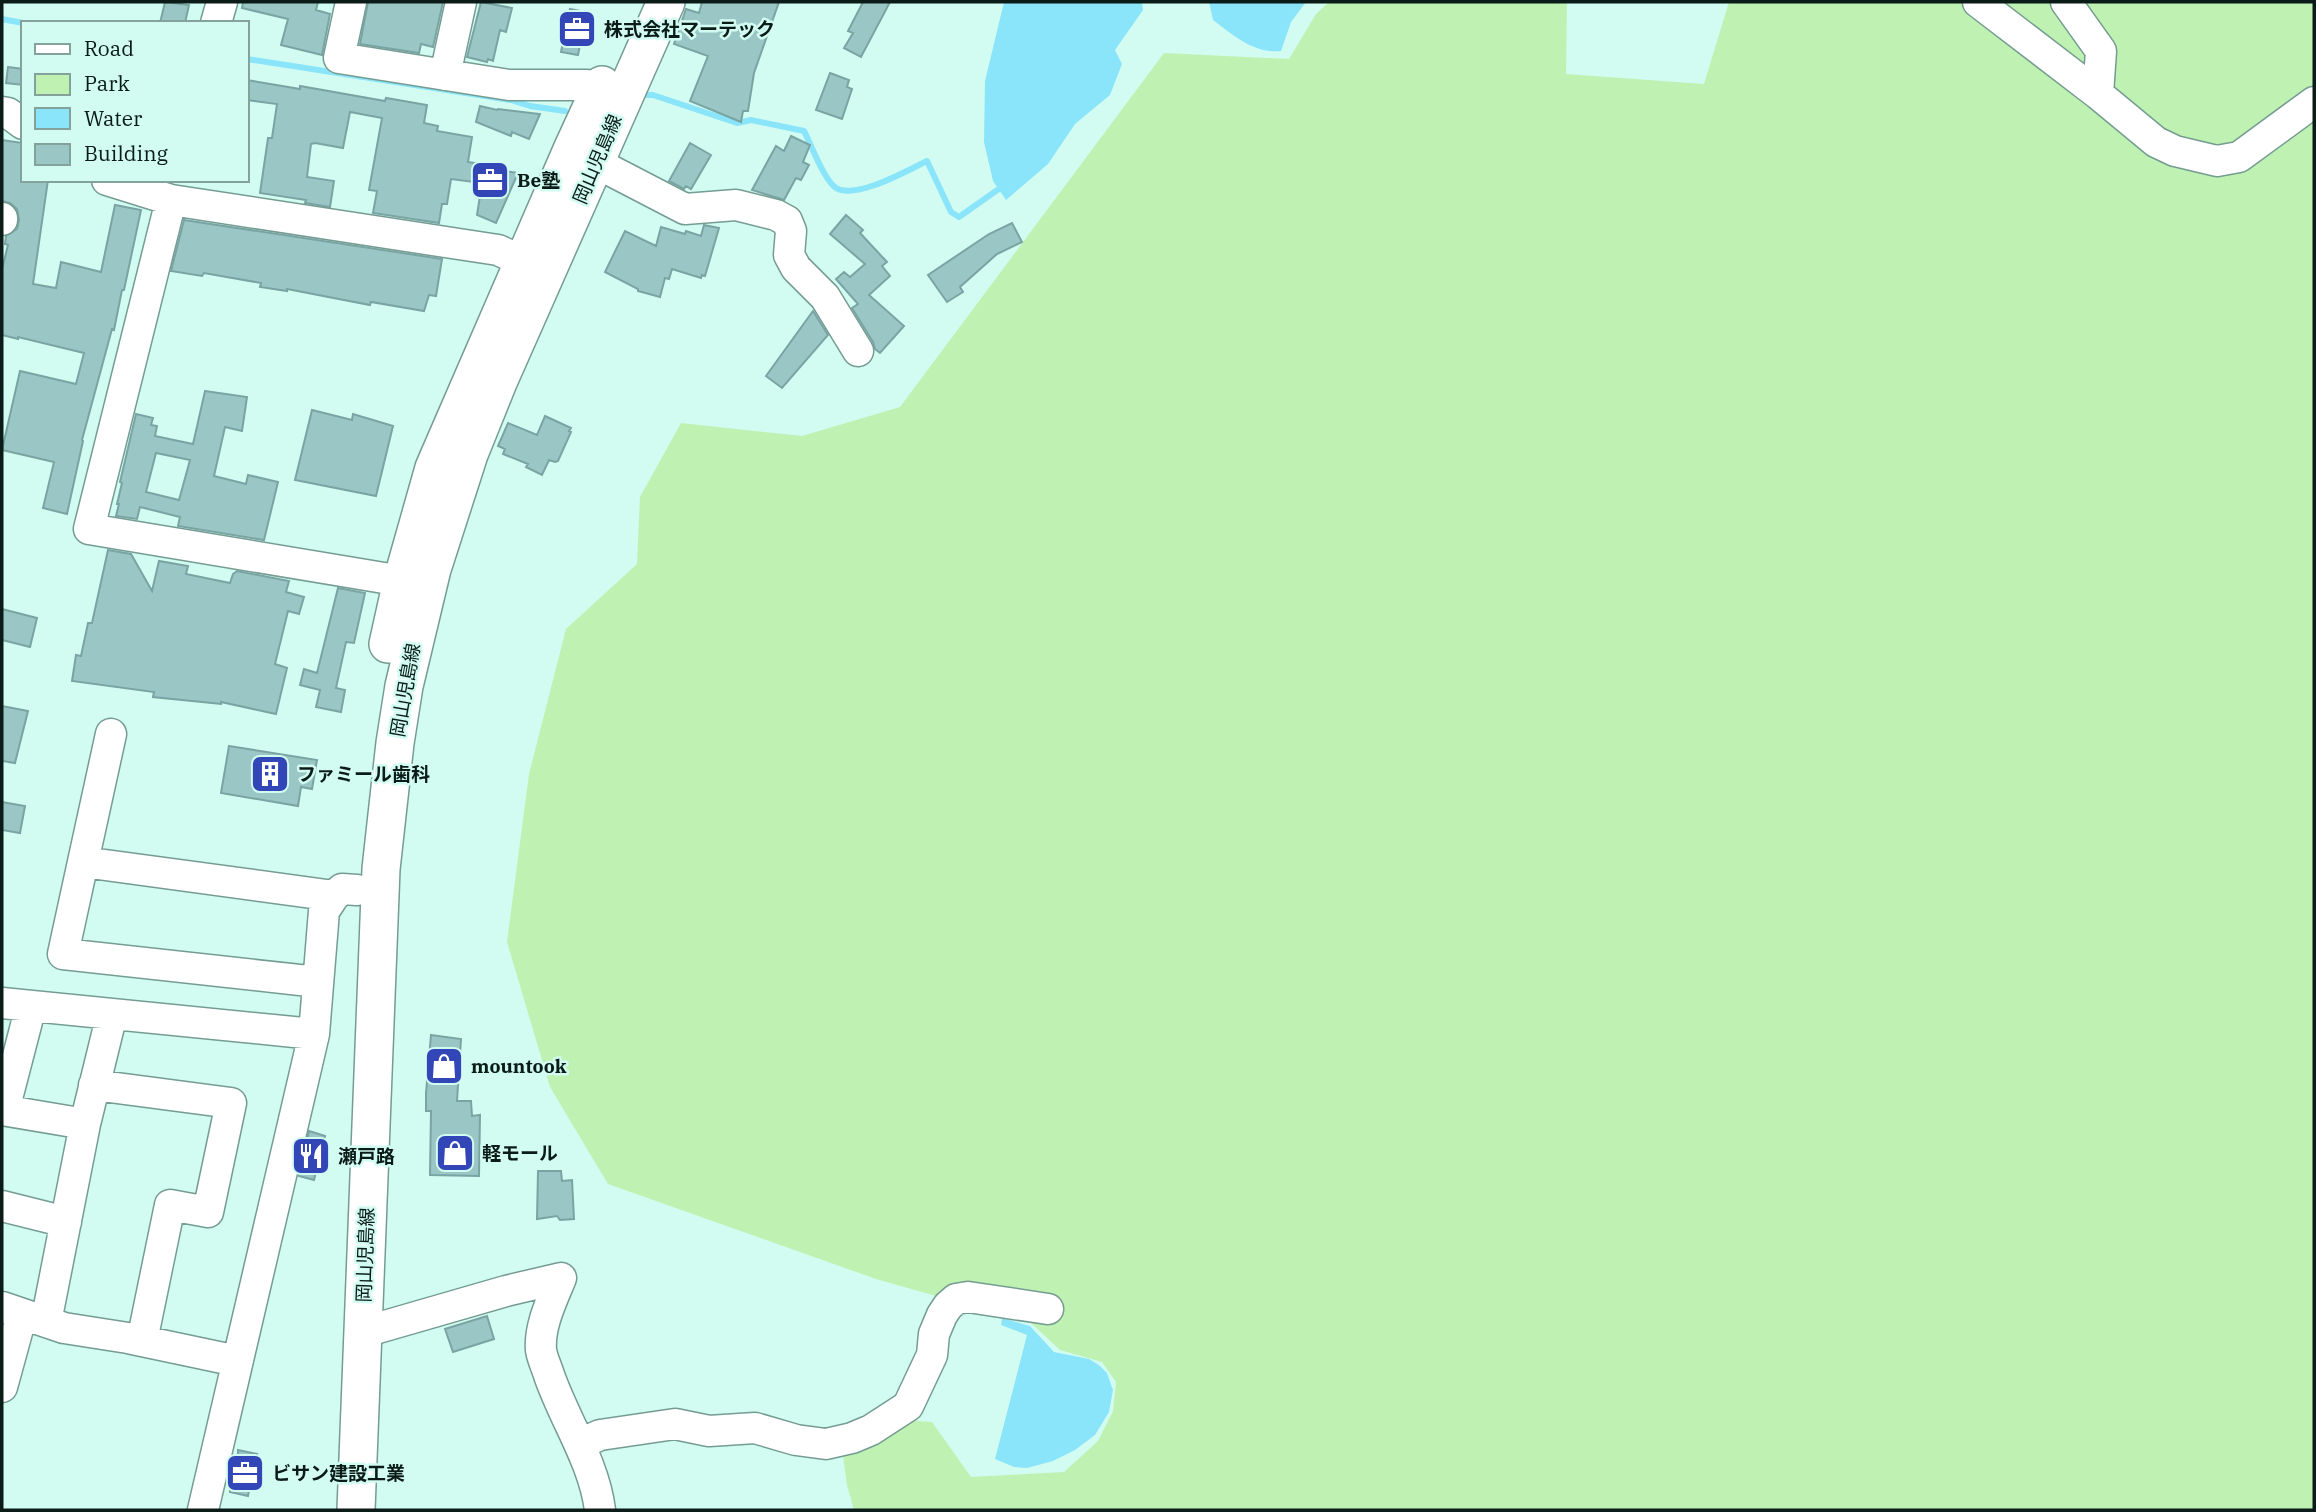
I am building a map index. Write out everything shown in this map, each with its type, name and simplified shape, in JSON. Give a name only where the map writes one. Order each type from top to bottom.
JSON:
[{"type":"main road","name":"岡山児島線","points":[[330,1510],[351,1292],[357,880],[361,816],[385,656],[402,581],[434,468],[536,267],[611,95],[639,2]]},
{"type":"main road","name":"岡山児島線","points":[[611,95],[666,2]]},
{"type":"main road","name":"岡山児島線","points":[[357,880],[395,743],[404,686],[432,569],[468,454],[503,371],[536,267]]},
{"type":"main road","name":"岡山児島線","points":[[351,1292],[362,1330],[356,1510]]},
{"type":"street","points":[[217,21],[222,2]]},
{"type":"street","points":[[351,2],[340,58],[509,85],[587,85],[611,95]]},
{"type":"street","points":[[445,75],[461,2]]},
{"type":"street","points":[[1979,2],[2156,142],[2175,151],[2217,161],[2239,157],[2314,102]]},
{"type":"street","points":[[2066,2],[2101,51],[2098,94]]},
{"type":"street","points":[[2,113],[8,113],[21,123]]},
{"type":"street","points":[[584,157],[685,209],[736,205],[776,215],[787,221],[791,231],[789,255],[796,268],[825,297],[858,351]]},
{"type":"street","points":[[125,183],[171,200],[498,250],[536,267]]},
{"type":"street","points":[[171,200],[89,529],[402,581]]},
{"type":"street","points":[[111,734],[63,954],[318,982]]},
{"type":"street","points":[[83,862],[357,880]]},
{"type":"street","points":[[203,1510],[314,1034],[324,911],[357,880]]},
{"type":"street","points":[[85,1124],[3,1110],[16,1004],[314,1034]]},
{"type":"street","points":[[2,1387],[23,1314],[65,1222],[112,1014]]},
{"type":"street","points":[[94,1085],[231,1103],[208,1212],[170,1205],[142,1340]]},
{"type":"street","points":[[2,1206],[65,1222]]},
{"type":"street","points":[[362,1330],[371,1330],[561,1278],[544,1322],[541,1351],[556,1394],[580,1444],[598,1493],[600,1510]]},
{"type":"street","points":[[580,1444],[600,1435],[675,1424],[709,1431],[755,1428],[796,1440],[826,1444],[852,1438],[891,1419],[908,1406],[932,1355],[934,1334],[942,1315],[956,1299],[968,1297],[1048,1309]]},
{"type":"street","points":[[23,1314],[64,1328],[142,1340],[237,1361]]},
{"type":"green space","points":[[1329,2],[1567,2],[1566,74],[1704,84],[1729,2],[2314,2],[2314,1510],[854,1510],[842,1449],[903,1420],[932,1422],[971,1477],[1064,1472],[1098,1441],[1113,1411],[1116,1382],[1102,1362],[1060,1350],[1031,1323],[876,1279],[608,1184],[550,1087],[507,942],[529,774],[566,629],[637,564],[640,497],[681,423],[802,436],[900,407],[1164,53],[1289,59],[1316,14]]},
{"type":"water","points":[[1004,2],[1142,2],[1143,10],[1115,50],[1122,64],[1110,95],[1075,124],[1048,164],[1006,200],[993,181],[984,142],[985,81]]},
{"type":"water","points":[[1209,2],[1306,2],[1291,22],[1281,51],[1271,51],[1262,50],[1228,32],[1213,20]]},
{"type":"water","points":[[1002,1318],[1030,1326],[1054,1352],[1089,1359],[1099,1365],[1107,1373],[1113,1390],[1109,1412],[1095,1435],[1075,1450],[1053,1461],[1027,1468],[1014,1467],[995,1459],[1027,1335],[1001,1325]]},
{"type":"building","points":[[165,2],[189,5],[185,21],[160,21]]},
{"type":"building","points":[[243,2],[318,2],[316,10],[330,14],[322,55],[281,45],[288,19],[242,8]]},
{"type":"building","points":[[368,2],[443,2],[433,47],[421,44],[419,53],[360,44]]},
{"type":"building","points":[[481,2],[512,8],[506,32],[500,30],[493,61],[488,59],[487,62],[467,57]]},
{"type":"building","points":[[702,2],[779,2],[754,73],[748,111],[743,111],[741,122],[690,101],[708,56],[674,44],[686,9],[699,13]]},
{"type":"building","points":[[863,2],[890,2],[861,57],[844,48],[853,33],[848,31]]},
{"type":"building","name":"株式会社マーテック","points":[[570,9],[591,13],[585,46],[580,45],[578,55],[561,52]]},
{"type":"building","points":[[8,67],[21,69],[21,85],[6,83]]},
{"type":"building","points":[[830,73],[849,80],[847,87],[852,89],[842,119],[816,110]]},
{"type":"building","points":[[248,80],[427,105],[424,123],[438,126],[437,131],[472,137],[468,162],[518,173],[496,223],[477,215],[482,183],[451,179],[447,204],[442,204],[439,223],[373,213],[377,191],[369,190],[382,118],[350,112],[343,148],[311,144],[307,177],[334,181],[330,207],[305,203],[306,200],[260,193],[268,138],[272,138],[277,104],[248,100]]},
{"type":"building","points":[[480,106],[540,114],[529,139],[512,132],[511,136],[476,122]]},
{"type":"building","points":[[791,136],[810,145],[803,162],[809,165],[801,180],[796,178],[784,200],[752,190],[776,146],[784,151]]},
{"type":"building","points":[[2,140],[21,143],[21,182],[48,182],[33,284],[56,288],[61,262],[101,272],[115,205],[141,210],[114,330],[112,329],[82,440],[67,514],[43,508],[54,462],[2,450],[20,371],[76,384],[84,353],[2,335],[2,269],[8,245],[5,244],[6,236],[17,229],[19,220],[17,209],[2,201]]},
{"type":"building","points":[[690,143],[711,155],[691,189],[686,186],[684,189],[669,181]]},
{"type":"building","points":[[846,215],[863,230],[860,233],[887,262],[882,266],[890,276],[869,295],[904,326],[880,353],[875,349],[852,308],[858,304],[836,279],[844,272],[850,277],[865,264],[830,234]]},
{"type":"building","points":[[184,220],[442,259],[436,296],[429,295],[424,311],[260,287],[261,283],[204,273],[202,276],[171,271]]},
{"type":"building","points":[[1012,223],[1022,242],[997,254],[960,287],[963,292],[947,302],[928,275],[989,234]]},
{"type":"building","points":[[704,225],[719,228],[705,276],[702,275],[701,278],[672,269],[669,279],[665,278],[660,297],[638,291],[605,272],[625,231],[656,246],[661,227],[701,236]]},
{"type":"building","points":[[813,311],[828,335],[782,388],[766,376]]},
{"type":"building","points":[[205,391],[247,397],[242,431],[225,427],[214,476],[246,484],[248,475],[278,482],[264,540],[178,526],[180,517],[140,507],[137,519],[116,516],[122,483],[120,482],[136,414],[153,418],[151,425],[157,426],[155,436],[193,444]],"holes":[[[156,453],[190,460],[179,500],[146,492]]]},
{"type":"building","points":[[312,410],[352,420],[353,414],[393,426],[376,496],[295,480]]},
{"type":"building","points":[[545,416],[571,428],[571,432],[558,461],[549,460],[542,475],[526,467],[528,464],[503,454],[505,449],[498,446],[508,423],[537,435]]},
{"type":"building","points":[[108,550],[131,554],[152,591],[159,561],[188,566],[186,574],[230,583],[237,571],[289,581],[286,592],[304,597],[299,614],[288,611],[275,664],[287,668],[276,714],[221,702],[153,697],[154,692],[72,681],[76,655],[81,656],[88,623],[92,623]]},
{"type":"building","points":[[338,588],[365,593],[354,643],[346,642],[336,688],[345,690],[341,712],[316,707],[320,690],[300,685],[304,669],[317,673]]},
{"type":"building","points":[[2,609],[37,618],[30,647],[2,640]]},
{"type":"building","points":[[2,706],[28,711],[15,763],[2,761]]},
{"type":"building","name":"ファミール歯科","points":[[229,746],[317,760],[312,789],[301,787],[298,806],[221,793]]},
{"type":"building","points":[[2,802],[25,806],[20,833],[2,830]]},
{"type":"building","points":[[431,1035],[461,1039],[457,1101],[471,1101],[472,1116],[480,1115],[479,1176],[430,1175],[431,1111],[426,1111],[426,1093]]},
{"type":"building","name":"瀬戸路","points":[[309,1131],[325,1136],[314,1180],[299,1176]]},
{"type":"building","points":[[538,1171],[561,1171],[562,1181],[572,1180],[574,1219],[560,1220],[557,1216],[537,1219]]},
{"type":"building","points":[[487,1316],[494,1339],[453,1352],[445,1329]]},
{"type":"building","name":"ビサン建設工業","points":[[238,1450],[257,1454],[254,1465],[260,1466],[257,1481],[251,1480],[248,1496],[230,1492],[232,1462],[238,1461]]},
{"type":"waterway","points":[[2,19],[21,23]]},
{"type":"waterway","points":[[248,59],[511,100],[565,111]]},
{"type":"waterway","points":[[644,95],[653,95],[737,123],[751,120],[804,131],[831,184],[845,191],[869,187],[927,161],[951,212],[959,217],[1003,186]]},
{"type":"place","name":"株式会社マーテック","points":[[577,29]]},
{"type":"place","name":"Be塾","points":[[490,180]]},
{"type":"place","name":"ファミール歯科","points":[[270,774]]},
{"type":"place","name":"mountook","points":[[444,1066]]},
{"type":"place","name":"軽モール","points":[[455,1153]]},
{"type":"place","name":"瀬戸路","points":[[311,1156]]},
{"type":"place","name":"ビサン建設工業","points":[[245,1473]]}]
